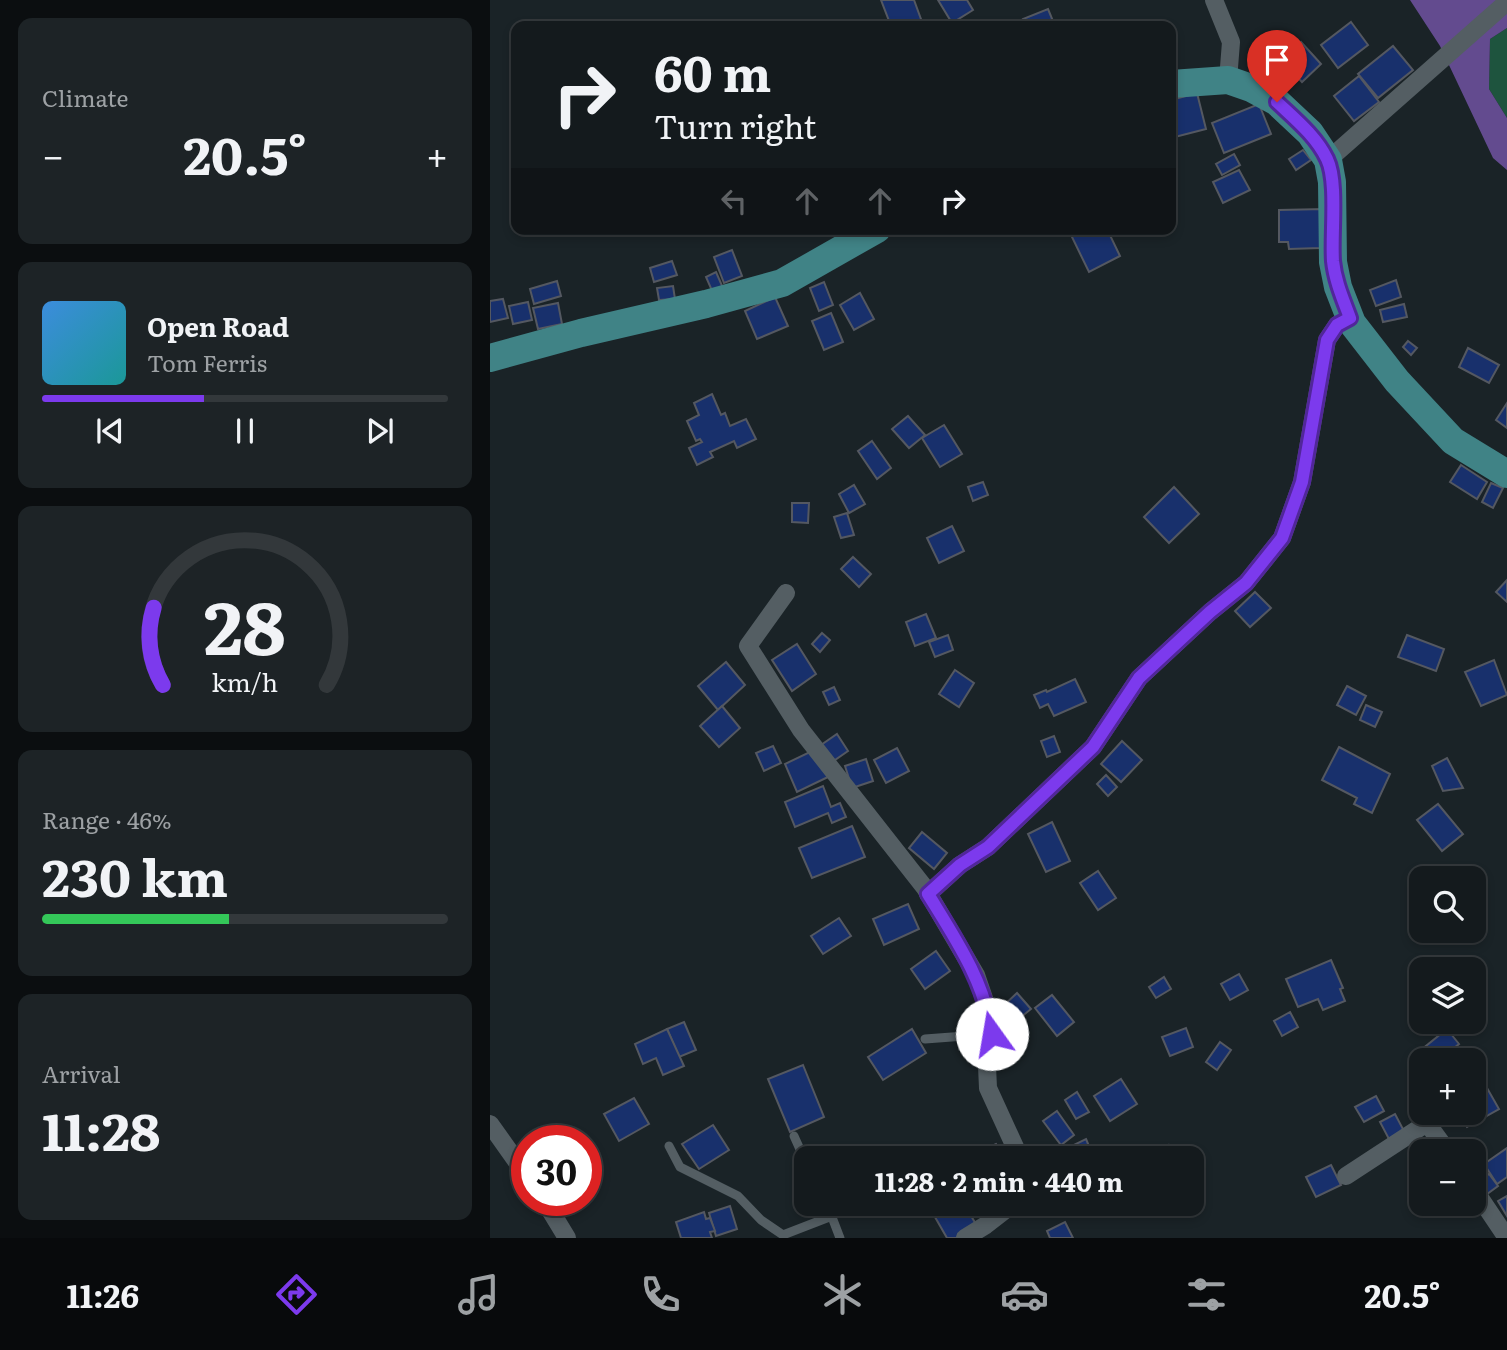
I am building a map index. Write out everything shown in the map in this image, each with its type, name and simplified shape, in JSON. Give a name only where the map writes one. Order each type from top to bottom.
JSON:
[{"type":"main road","points":[[1176,84],[1228,80],[1251,88],[1277,102],[1310,133],[1328,160],[1332,182],[1333,262],[1338,288],[1350,318],[1397,381],[1453,441],[1507,474]]},
{"type":"main road","points":[[490,358],[782,283],[866,235]]},
{"type":"street","points":[[1214,0],[1231,42],[1228,80]]},
{"type":"street","points":[[1328,160],[1505,4]]},
{"type":"street","points":[[928,894],[960,865],[988,847],[1093,747],[1139,678],[1210,612],[1246,583],[1282,538],[1302,482],[1327,340],[1337,325],[1350,318]]},
{"type":"street","points":[[786,593],[748,646],[801,730],[909,865],[976,975],[989,1013],[992,1034],[987,1066],[988,1088],[1015,1146]]},
{"type":"street","points":[[1346,1176],[1427,1123],[1439,1139]]},
{"type":"street","points":[[490,1124],[511,1154]]},
{"type":"street","points":[[1486,1207],[1507,1238]]},
{"type":"street","points":[[554,1216],[567,1238]]},
{"type":"street","points":[[965,1238],[998,1216]]},
{"type":"lane","points":[[925,1039],[992,1034]]},
{"type":"lane","points":[[794,1136],[798,1146]]},
{"type":"lane","points":[[669,1146],[680,1167],[738,1196],[761,1220],[783,1236],[832,1216],[840,1238]]},
{"type":"green space","points":[[1507,28],[1507,118],[1489,89],[1490,39]]},
{"type":"shaded area","points":[[1410,0],[1500,0],[1507,11],[1507,28],[1490,39],[1489,89],[1507,118],[1507,170],[1493,158],[1440,46]]},
{"type":"building","points":[[881,0],[914,0],[922,21],[889,21]]},
{"type":"building","points":[[938,0],[967,0],[973,10],[951,21]]},
{"type":"building","points":[[1048,9],[1053,21],[1024,21],[1023,19]]},
{"type":"building","points":[[1351,22],[1368,45],[1338,68],[1321,45]]},
{"type":"building","points":[[1301,42],[1321,64],[1302,82],[1282,61]]},
{"type":"building","points":[[1393,46],[1413,70],[1378,98],[1358,74]]},
{"type":"building","points":[[1359,76],[1379,102],[1354,121],[1334,96]]},
{"type":"building","points":[[1197,93],[1206,129],[1176,137],[1176,99]]},
{"type":"building","points":[[1259,104],[1271,134],[1224,153],[1212,123]]},
{"type":"building","points":[[1303,150],[1311,160],[1296,170],[1289,159]]},
{"type":"building","points":[[1234,154],[1240,165],[1222,175],[1216,164]]},
{"type":"building","points":[[1239,170],[1250,190],[1223,203],[1213,182]]},
{"type":"building","points":[[1325,209],[1320,248],[1289,249],[1288,242],[1279,242],[1279,210]]},
{"type":"building","points":[[1071,235],[1110,235],[1120,256],[1089,272]]},
{"type":"building","points":[[732,250],[742,276],[724,283],[714,257]]},
{"type":"building","points":[[672,261],[677,275],[654,282],[650,268]]},
{"type":"building","points":[[716,272],[723,288],[713,293],[706,277]]},
{"type":"building","points":[[1396,280],[1401,297],[1376,306],[1370,290]]},
{"type":"building","points":[[557,281],[561,296],[534,304],[530,289]]},
{"type":"building","points":[[824,282],[833,305],[819,311],[810,288]]},
{"type":"building","points":[[673,286],[675,299],[659,300],[657,288]]},
{"type":"building","points":[[860,293],[874,319],[854,330],[840,305]]},
{"type":"building","points":[[775,297],[788,326],[757,339],[745,311]]},
{"type":"building","points":[[503,299],[508,318],[490,322],[490,301]]},
{"type":"building","points":[[528,302],[532,320],[513,324],[509,306]]},
{"type":"building","points":[[558,303],[562,324],[538,329],[533,308]]},
{"type":"building","points":[[1404,304],[1407,317],[1383,322],[1380,310]]},
{"type":"building","points":[[831,313],[843,342],[824,350],[812,321]]},
{"type":"building","points":[[1408,341],[1417,348],[1411,355],[1403,347]]},
{"type":"building","points":[[1468,348],[1499,365],[1489,383],[1459,367]]},
{"type":"building","points":[[712,394],[721,415],[725,413],[730,426],[746,419],[756,439],[737,448],[734,441],[710,452],[713,457],[697,465],[689,448],[702,442],[700,439],[696,441],[687,421],[699,415],[694,403]]},
{"type":"building","points":[[1507,403],[1507,428],[1496,420]]},
{"type":"building","points":[[908,416],[925,435],[909,448],[892,429]]},
{"type":"building","points":[[944,425],[962,454],[940,467],[922,438]]},
{"type":"building","points":[[872,441],[891,468],[877,479],[858,451]]},
{"type":"building","points":[[1461,465],[1487,482],[1477,499],[1450,482]]},
{"type":"building","points":[[983,482],[988,495],[973,501],[968,487]]},
{"type":"building","points":[[1491,483],[1503,488],[1493,508],[1482,502]]},
{"type":"building","points":[[854,485],[865,504],[849,513],[839,494]]},
{"type":"building","points":[[1174,487],[1199,514],[1169,543],[1144,517]]},
{"type":"building","points":[[792,503],[809,503],[808,523],[792,522]]},
{"type":"building","points":[[847,513],[854,535],[841,538],[834,517]]},
{"type":"building","points":[[952,526],[964,551],[939,563],[927,538]]},
{"type":"building","points":[[853,557],[871,574],[859,587],[841,569]]},
{"type":"building","points":[[1507,580],[1507,602],[1496,592]]},
{"type":"building","points":[[1255,592],[1271,608],[1250,627],[1235,611]]},
{"type":"building","points":[[926,614],[936,638],[915,646],[906,622]]},
{"type":"building","points":[[822,633],[830,640],[820,652],[812,644]]},
{"type":"building","points":[[948,635],[953,650],[935,657],[929,642]]},
{"type":"building","points":[[1407,635],[1444,649],[1436,671],[1398,657]]},
{"type":"building","points":[[797,644],[816,674],[792,691],[772,660]]},
{"type":"building","points":[[1494,660],[1507,695],[1481,706],[1465,672]]},
{"type":"building","points":[[726,662],[745,685],[718,710],[698,686]]},
{"type":"building","points":[[955,670],[974,683],[959,707],[939,694]]},
{"type":"building","points":[[1075,679],[1086,702],[1054,716],[1048,704],[1040,708],[1034,695]]},
{"type":"building","points":[[1347,686],[1366,696],[1356,715],[1337,705]]},
{"type":"building","points":[[834,687],[840,700],[829,705],[823,692]]},
{"type":"building","points":[[1366,705],[1382,712],[1375,727],[1360,720]]},
{"type":"building","points":[[722,706],[740,728],[719,747],[700,726]]},
{"type":"building","points":[[837,734],[848,751],[832,762],[821,745]]},
{"type":"building","points":[[1054,736],[1060,752],[1047,757],[1041,741]]},
{"type":"building","points":[[1122,741],[1142,760],[1121,782],[1101,764]]},
{"type":"building","points":[[773,746],[781,763],[764,771],[756,753]]},
{"type":"building","points":[[1339,747],[1390,774],[1372,813],[1354,804],[1357,798],[1322,780]]},
{"type":"building","points":[[897,748],[909,771],[886,783],[874,760]]},
{"type":"building","points":[[812,751],[830,776],[797,792],[785,764]]},
{"type":"building","points":[[1447,758],[1463,788],[1443,791],[1432,766]]},
{"type":"building","points":[[866,759],[873,781],[852,788],[845,766]]},
{"type":"building","points":[[1106,775],[1117,787],[1108,796],[1097,784]]},
{"type":"building","points":[[823,786],[831,807],[840,803],[846,817],[832,823],[828,813],[795,827],[785,802]]},
{"type":"building","points":[[1438,804],[1463,834],[1442,851],[1417,820]]},
{"type":"building","points":[[1052,822],[1070,861],[1046,872],[1028,834]]},
{"type":"building","points":[[852,826],[865,857],[812,878],[799,848]]},
{"type":"building","points":[[922,832],[947,853],[934,869],[909,848]]},
{"type":"building","points":[[1098,871],[1116,898],[1098,910],[1080,883]]},
{"type":"building","points":[[908,904],[919,929],[884,945],[873,919]]},
{"type":"building","points":[[839,918],[851,936],[823,954],[811,936]]},
{"type":"building","points":[[936,951],[950,971],[925,989],[911,969]]},
{"type":"building","points":[[1331,960],[1343,988],[1340,989],[1345,1001],[1323,1010],[1318,999],[1298,1007],[1286,979]]},
{"type":"building","points":[[1239,974],[1248,990],[1230,1000],[1221,984]]},
{"type":"building","points":[[1164,977],[1171,989],[1156,998],[1149,987]]},
{"type":"building","points":[[1017,993],[1031,1009],[1015,1022],[1002,1007]]},
{"type":"building","points":[[1052,995],[1074,1022],[1057,1036],[1035,1008]]},
{"type":"building","points":[[1290,1012],[1298,1027],[1282,1036],[1274,1021]]},
{"type":"building","points":[[684,1022],[696,1050],[679,1057],[667,1029]]},
{"type":"building","points":[[1186,1028],[1193,1047],[1170,1056],[1162,1037]]},
{"type":"building","points":[[667,1029],[684,1066],[663,1075],[656,1058],[643,1064],[635,1044]]},
{"type":"building","points":[[912,1029],[926,1053],[883,1080],[868,1057]]},
{"type":"building","points":[[1441,1034],[1451,1034],[1459,1044],[1454,1048],[1423,1048]]},
{"type":"building","points":[[1220,1042],[1231,1050],[1217,1070],[1206,1062]]},
{"type":"building","points":[[803,1065],[824,1117],[790,1132],[768,1079]]},
{"type":"building","points":[[1121,1079],[1137,1104],[1110,1121],[1094,1096]]},
{"type":"building","points":[[1486,1089],[1499,1109],[1486,1116]]},
{"type":"building","points":[[1077,1092],[1089,1112],[1076,1119],[1065,1100]]},
{"type":"building","points":[[1376,1096],[1384,1111],[1364,1122],[1355,1107]]},
{"type":"building","points":[[634,1098],[649,1124],[619,1141],[604,1114]]},
{"type":"building","points":[[1057,1111],[1074,1135],[1061,1145],[1043,1121]]},
{"type":"building","points":[[1395,1114],[1405,1133],[1390,1141],[1380,1122]]},
{"type":"building","points":[[713,1125],[729,1150],[699,1169],[682,1144]]},
{"type":"building","points":[[1086,1139],[1089,1146],[1072,1146]]},
{"type":"building","points":[[1507,1148],[1507,1177],[1497,1184],[1486,1163]]},
{"type":"building","points":[[1331,1165],[1341,1185],[1316,1197],[1306,1177]]},
{"type":"building","points":[[1489,1174],[1498,1186],[1487,1194],[1486,1193],[1486,1176]]},
{"type":"building","points":[[1507,1196],[1507,1216],[1498,1201]]},
{"type":"building","points":[[730,1206],[737,1229],[716,1236],[709,1213]]},
{"type":"building","points":[[704,1212],[706,1219],[710,1218],[715,1231],[710,1232],[712,1238],[681,1238],[676,1222]]},
{"type":"building","points":[[971,1216],[977,1226],[956,1238],[947,1238],[935,1217]]},
{"type":"building","points":[[1065,1222],[1073,1238],[1050,1238],[1047,1231]]},
{"type":"route","points":[[992,1034],[989,1013],[976,975],[928,894],[960,865],[988,847],[1093,747],[1139,678],[1210,612],[1246,583],[1282,538],[1302,482],[1327,340],[1337,325],[1350,318],[1338,288],[1333,262],[1332,182],[1328,160],[1310,133],[1277,102]]}]
